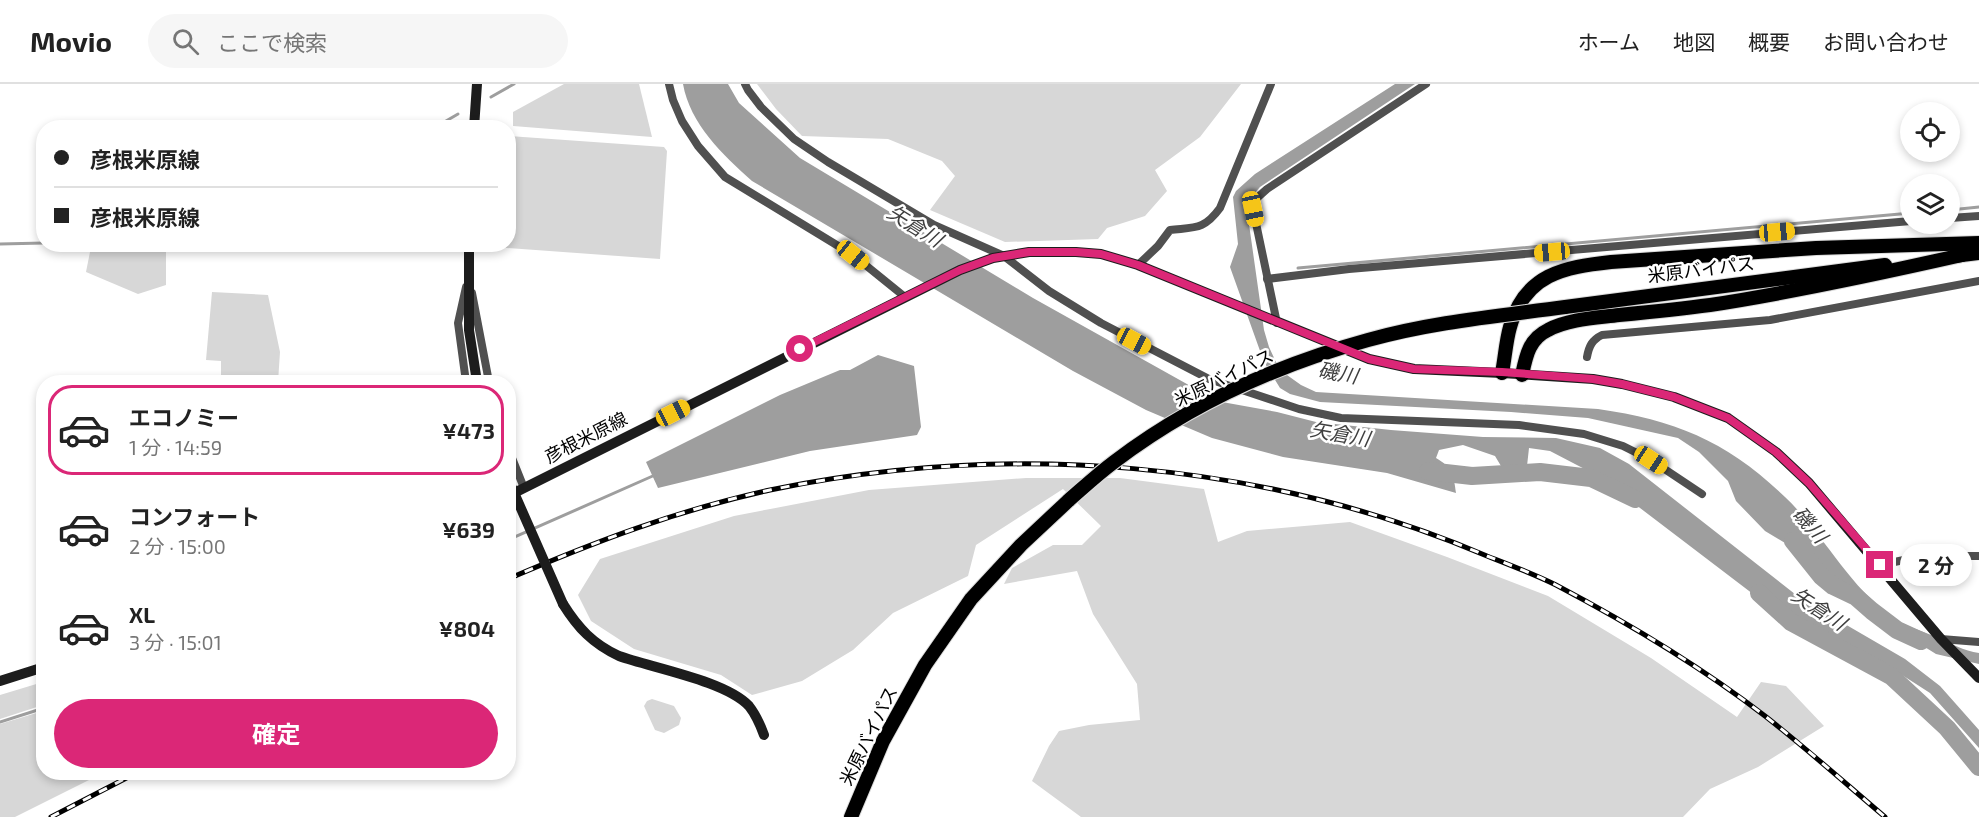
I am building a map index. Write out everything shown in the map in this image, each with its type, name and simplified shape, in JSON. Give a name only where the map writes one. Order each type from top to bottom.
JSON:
[{"type":"highway","points":[[1502,372],[1510,326],[1522,299],[1546,276],[1561,270],[1611,262],[1816,248],[1979,243]]},
{"type":"highway","name":"米原バイパス","points":[[851,817],[883,741],[925,665],[971,599],[1021,545],[1114,462],[1197,408],[1251,381],[1305,359],[1369,340],[1438,324],[1979,253]]},
{"type":"highway","points":[[1522,375],[1530,345],[1536,337],[1563,324],[1767,297],[1962,255]]},
{"type":"main road","points":[[475,120],[477,84]]},
{"type":"main road","points":[[469,252],[469,330],[476,375]]},
{"type":"main road","name":"彦根米原線","points":[[516,492],[960,270],[998,257],[1029,252],[1101,254],[1138,265],[1369,359],[1403,367],[1447,372],[1502,372],[1593,379],[1674,397],[1728,418],[1776,452],[1809,483],[1941,639],[1979,678]]},
{"type":"main road","points":[[516,497],[563,604],[587,637],[602,648],[619,656],[711,684],[732,693],[748,705],[758,719],[764,735]]},
{"type":"main road","points":[[0,681],[36,670]]},
{"type":"street","points":[[669,84],[682,121],[698,146],[725,177],[853,255],[905,297]]},
{"type":"street","points":[[745,84],[761,107],[794,139],[828,162],[934,225],[998,257],[1101,323],[1209,379],[1299,409],[1341,418],[1519,425],[1584,434],[1623,446],[1651,460],[1702,494]]},
{"type":"street","points":[[1138,265],[1158,246],[1170,230],[1200,227],[1211,220],[1220,208],[1271,84]]},
{"type":"street","points":[[1272,321],[1267,279],[1253,209],[1257,198],[1267,189],[1426,84]]},
{"type":"street","points":[[1960,217],[1979,216]]},
{"type":"street","points":[[1267,279],[1349,269],[1900,222]]},
{"type":"street","points":[[464,375],[458,323],[469,277]]},
{"type":"street","points":[[469,277],[488,375]]},
{"type":"street","points":[[1587,357],[1588,346],[1602,335],[1770,320],[1979,281]]},
{"type":"street","points":[[516,468],[524,488]]},
{"type":"street","points":[[1880,565],[1923,556],[1979,556]]},
{"type":"street","points":[[1941,639],[1979,642]]},
{"type":"shaded area","points":[[564,84],[639,84],[652,137],[516,126],[513,112]]},
{"type":"shaded area","points":[[757,84],[1241,84],[1200,137],[1155,170],[1167,191],[1145,216],[1107,228],[1098,239],[1005,242],[930,210],[955,176],[942,161],[888,139],[802,136],[776,109]]},
{"type":"shaded area","points":[[516,136],[664,147],[667,151],[660,259],[516,249]]},
{"type":"shaded area","points":[[90,252],[166,252],[166,285],[138,294],[86,272]]},
{"type":"shaded area","points":[[212,292],[268,295],[280,352],[278,375],[221,375],[221,361],[206,360]]},
{"type":"shaded area","points":[[1026,478],[1120,478],[1204,489],[1218,542],[1247,531],[1350,522],[1548,596],[1651,658],[1737,717],[1761,682],[1786,686],[1824,726],[1758,767],[1710,789],[1683,817],[1081,817],[1032,781],[1049,746],[1059,731],[1089,725],[1140,720],[1137,684],[1093,614],[1077,571],[1004,584],[1012,568],[1053,545],[1082,545],[1101,526],[1063,489],[976,545],[968,576],[893,613],[853,650],[802,681],[752,695],[721,675],[634,649],[591,621],[578,595],[600,559],[734,516],[869,490]]},
{"type":"shaded area","points":[[36,684],[36,707],[0,719],[0,695]]},
{"type":"shaded area","points":[[652,699],[674,706],[681,718],[679,725],[664,733],[655,730],[644,706]]},
{"type":"shaded area","points":[[36,713],[36,780],[89,780],[15,817],[0,817],[0,724]]},
{"type":"water","points":[[683,84],[728,84],[739,103],[800,158],[1033,298],[1203,393],[1211,400],[1316,422],[1483,437],[1556,438],[1600,448],[1629,464],[1800,598],[1905,659],[1940,686],[1979,730],[1979,748],[1930,693],[1885,664],[1802,626],[1753,594],[1598,476],[1550,451],[1529,448],[1527,466],[1515,481],[1504,478],[1495,456],[1463,445],[1439,450],[1436,458],[1451,472],[1456,493],[1387,473],[1283,457],[1212,438],[1146,410],[1073,371],[752,181],[709,138],[693,112]]},
{"type":"water","points":[[1395,84],[1415,84],[1260,187],[1248,201],[1247,210],[1264,330],[1276,362],[1287,375],[1316,392],[1598,409],[1652,420],[1699,436],[1743,462],[1785,497],[1799,511],[1848,574],[1875,603],[1902,623],[1962,649],[1979,653],[1979,664],[1936,654],[1867,611],[1800,552],[1765,531],[1736,501],[1728,481],[1699,452],[1678,438],[1588,418],[1320,402],[1290,394],[1280,388],[1264,362],[1230,267],[1238,244],[1233,197],[1236,191],[1255,174]]},
{"type":"water","points":[[878,355],[914,366],[921,427],[917,435],[810,451],[658,488],[646,462],[780,395],[840,370],[850,370]]},
{"type":"waterway","points":[[491,97],[514,84]]},
{"type":"waterway","points":[[448,120],[458,114]]},
{"type":"waterway","points":[[1960,209],[1979,207]]},
{"type":"waterway","points":[[1298,268],[1900,214]]},
{"type":"waterway","points":[[0,244],[36,243]]},
{"type":"waterway","name":"矢倉川","points":[[1428,471],[1472,476],[1540,472],[1591,478],[1635,499]]},
{"type":"waterway","points":[[516,536],[655,475]]},
{"type":"waterway","name":"磯川","points":[[1793,541],[1821,576],[1833,586],[1856,597],[1897,630],[1921,641]]},
{"type":"waterway","name":"矢倉川","points":[[1759,593],[1791,622],[1891,676],[1947,728],[1979,767]]},
{"type":"waterway","points":[[0,722],[36,711]]},
{"type":"railway","points":[[516,576],[604,540],[702,507],[770,490],[860,475],[951,466],[1042,464],[1133,469],[1224,480],[1314,498],[1401,524],[1513,566],[1556,585],[1610,614],[1715,680],[1795,740],[1885,817]]},
{"type":"railway","points":[[51,817],[123,780]]},
{"type":"route","points":[[800,349],[915,291],[960,270],[993,258],[1029,252],[1101,254],[1138,265],[1369,359],[1414,369],[1447,372],[1502,372],[1593,379],[1674,397],[1728,418],[1776,452],[1809,483],[1880,565]]}]
